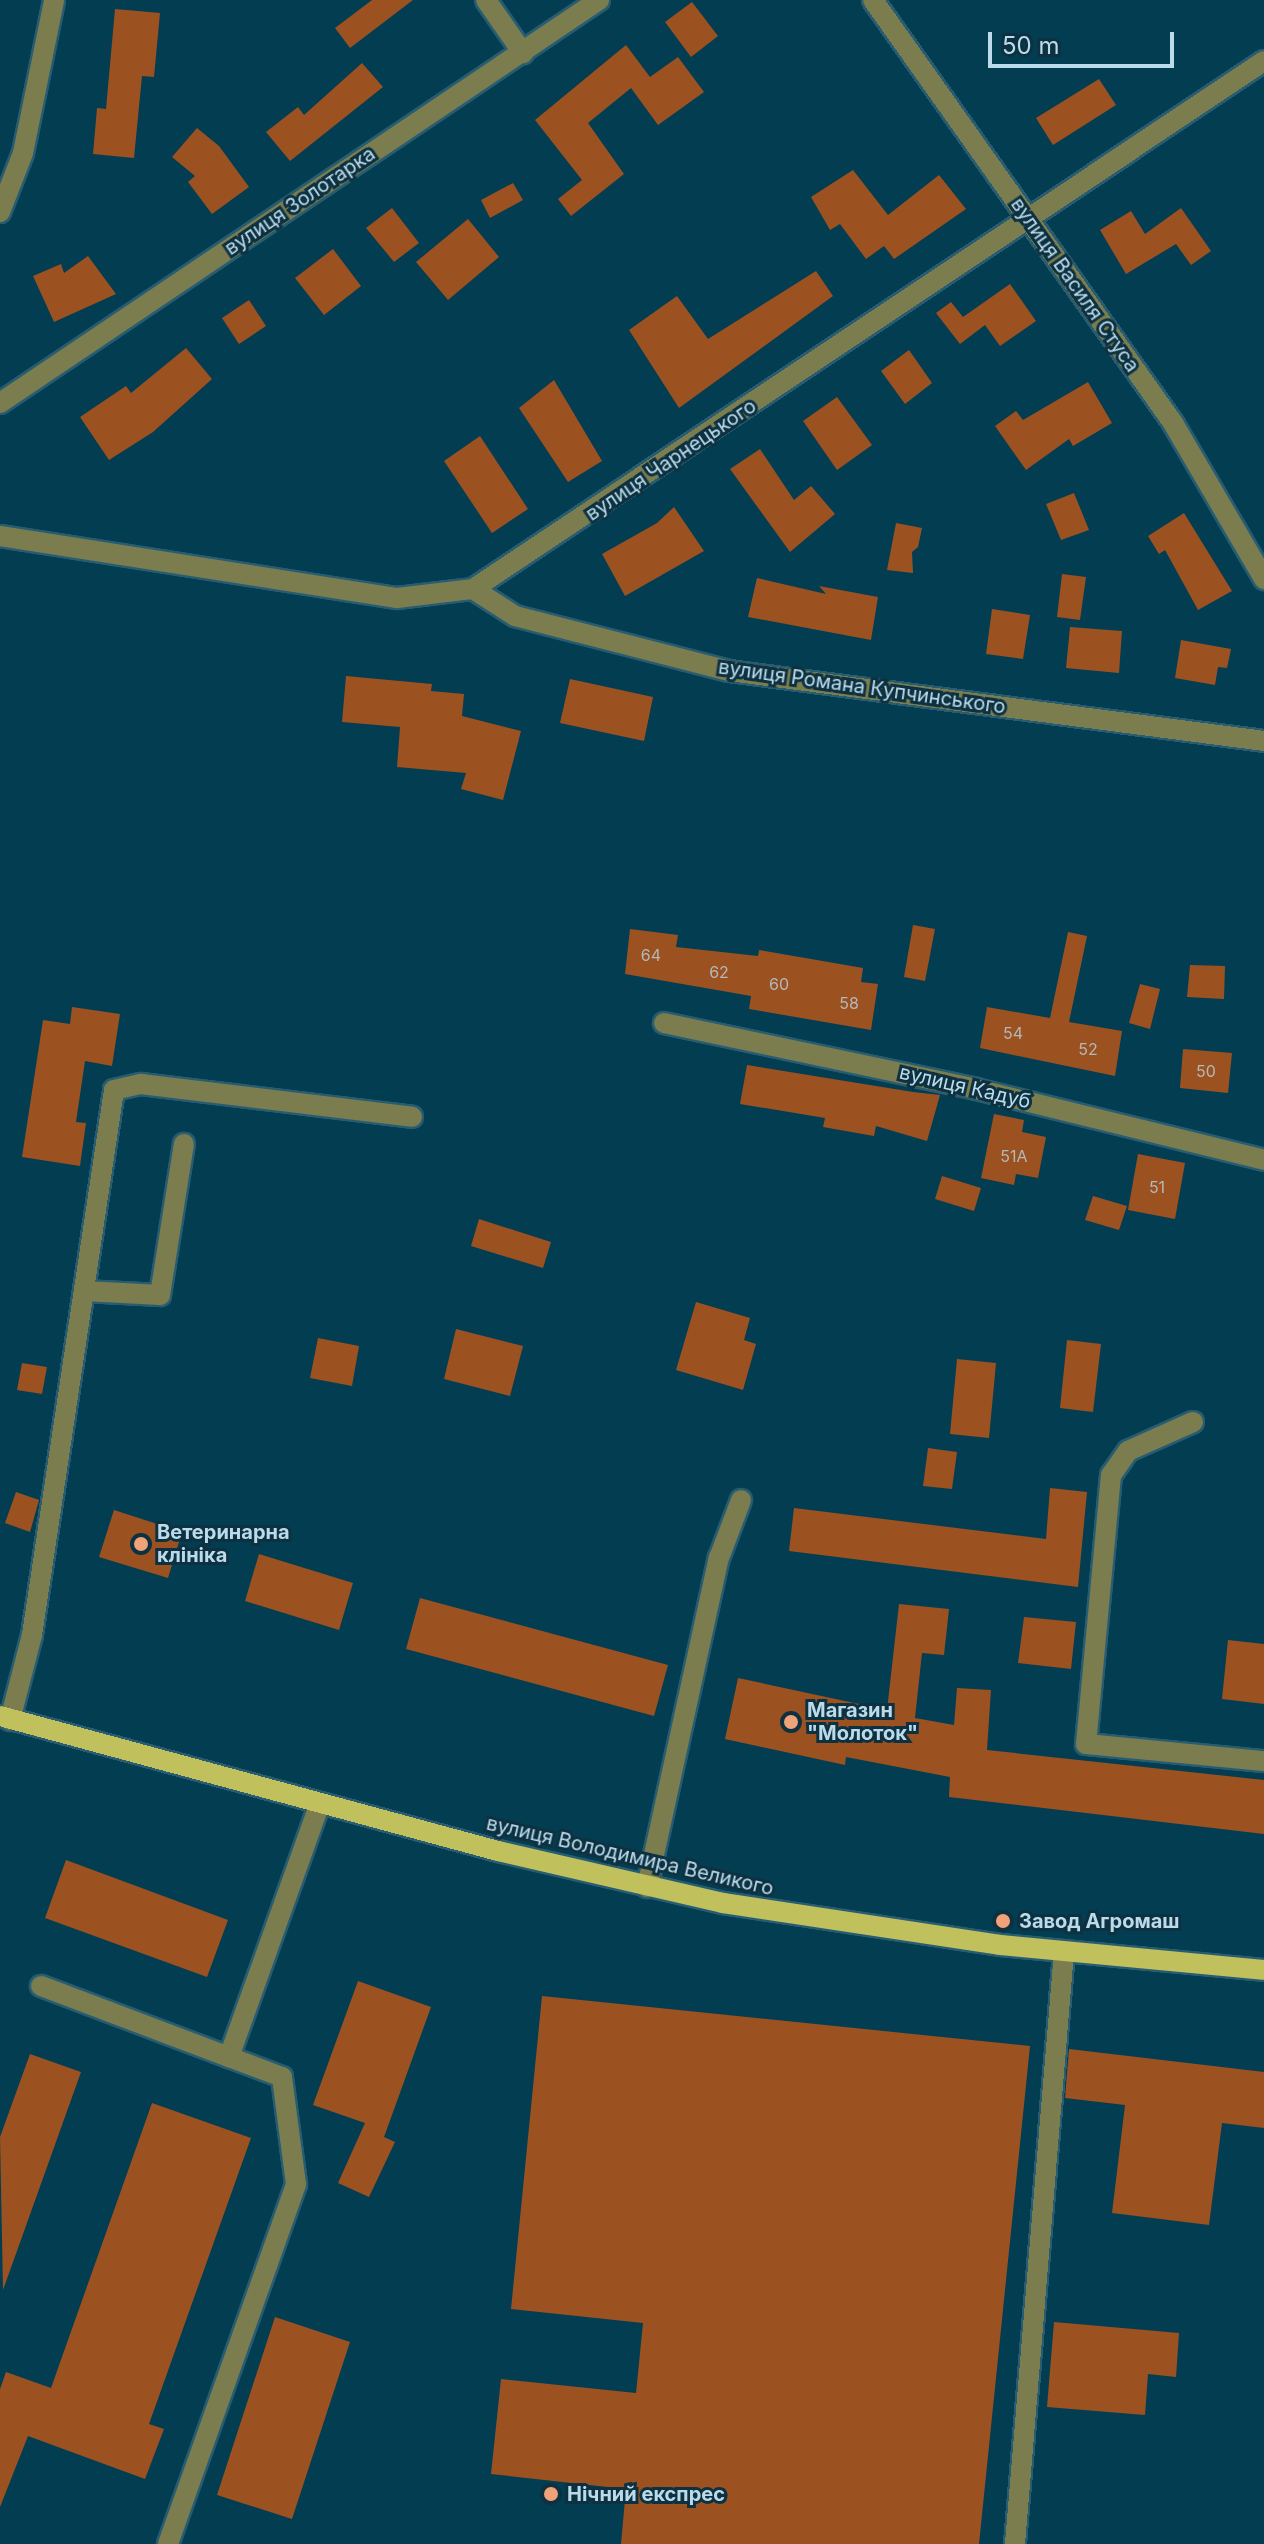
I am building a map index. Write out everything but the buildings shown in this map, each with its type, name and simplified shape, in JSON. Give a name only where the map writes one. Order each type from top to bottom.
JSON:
[{"type":"main road","name":"вулиця Володимира Великого","points":[[5,1718],[319,1805],[647,1887],[815,1920],[1064,1952],[1264,1970]]},
{"type":"street","points":[[0,212],[23,153],[54,0]]},
{"type":"street","points":[[486,0],[523,53]]},
{"type":"street","name":"вулиця Золотарка","points":[[0,403],[599,0]]},
{"type":"street","name":"вулиця Василя Стуса","points":[[873,0],[1173,423],[1264,579]]},
{"type":"street","name":"вулиця Чарнецького","points":[[0,536],[380,596],[436,597],[473,589],[1264,61]]},
{"type":"street","name":"вулиця Романа Купчинського","points":[[473,589],[515,616],[729,671],[1264,741]]},
{"type":"street","name":"вулиця Кадуб","points":[[664,1023],[976,1089],[1264,1160]]},
{"type":"street","points":[[5,1718],[32,1635],[84,1291],[108,1107],[119,1086],[141,1084],[412,1117]]},
{"type":"street","points":[[84,1291],[160,1295],[184,1144]]},
{"type":"street","points":[[1193,1422],[1128,1451],[1111,1475],[1086,1744],[1264,1761]]},
{"type":"street","points":[[647,1887],[719,1558],[741,1500]]},
{"type":"street","points":[[229,2057],[319,1805]]},
{"type":"street","points":[[1015,2544],[1064,1952]]},
{"type":"street","points":[[41,1986],[282,2077],[296,2184],[168,2544]]},
{"type":"place","name":"Ветеринарна клініка","points":[[141,1544]]},
{"type":"place","name":"Магазин \"Молоток\"","points":[[791,1722]]},
{"type":"place","name":"Завод Агромаш","points":[[1003,1921]]},
{"type":"place","name":"Нічний експрес","points":[[551,2494]]}]
